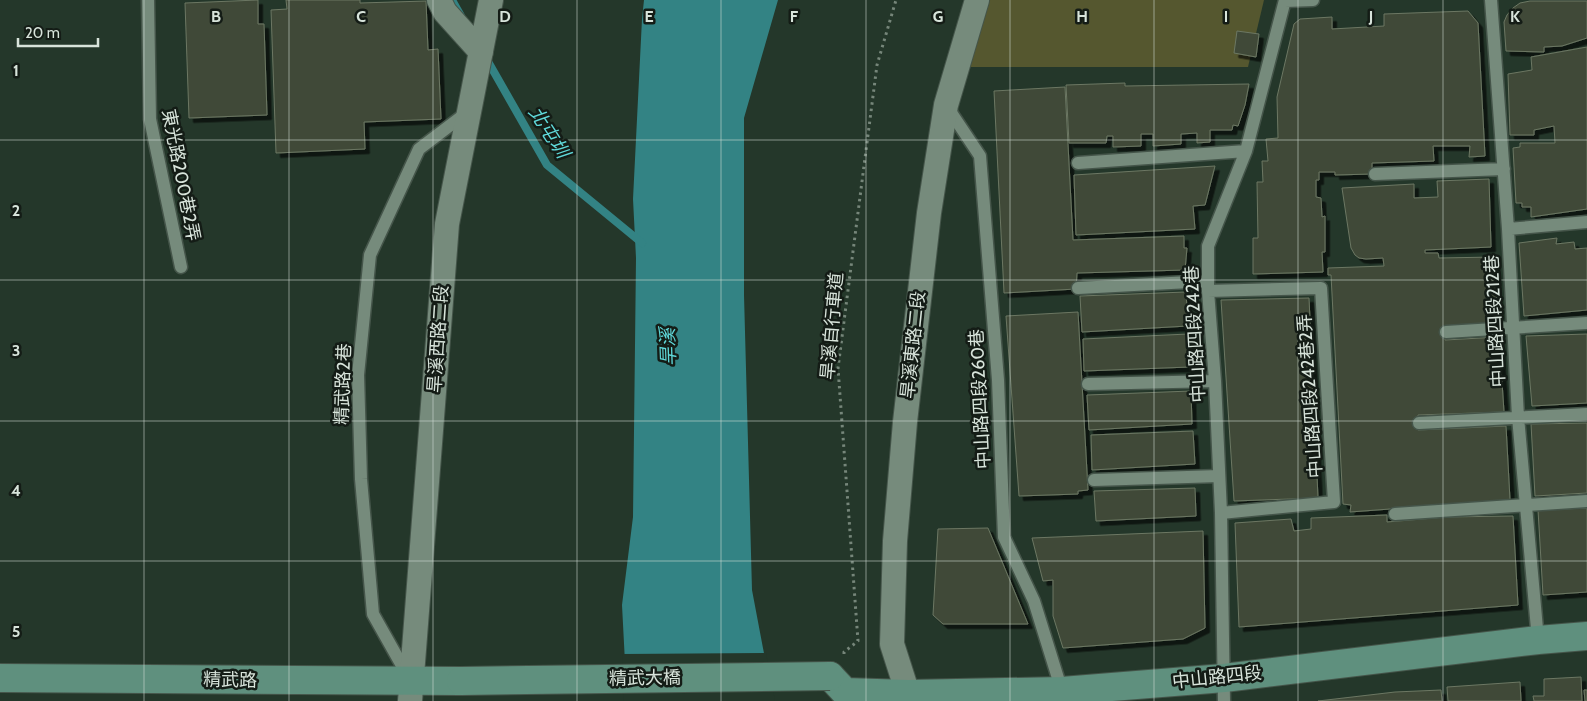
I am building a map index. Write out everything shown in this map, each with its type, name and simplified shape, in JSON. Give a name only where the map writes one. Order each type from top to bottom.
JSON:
[{"type":"street","points":[[439,0],[445,12],[481,52]]},
{"type":"street","name":"旱溪西路二段","points":[[411,691],[447,224],[491,0]]},
{"type":"street","name":"旱溪東路二段","points":[[908,697],[892,644],[895,541],[914,336],[928,212],[946,105],[977,0]]},
{"type":"street","name":"中山路四段","points":[[838,690],[908,697],[1062,691],[1224,689],[1538,640],[1587,636]]},
{"type":"street","name":"精武路","points":[[0,678],[411,691],[460,681]]},
{"type":"street","name":"精武大橋","points":[[460,681],[838,690]]},
{"type":"lane","name":"東光路200巷2弄","points":[[148,0],[150,119],[181,267]]},
{"type":"lane","points":[[1285,1],[1313,0]]},
{"type":"lane","name":"中山路四段212巷","points":[[1491,0],[1508,228],[1518,417],[1538,640]]},
{"type":"lane","name":"中山路四段242巷","points":[[1224,689],[1221,513],[1215,381],[1208,286],[1208,246],[1246,151],[1285,1]]},
{"type":"lane","name":"中山路四段260巷","points":[[946,105],[980,156],[998,380],[1004,537],[1034,601],[1062,691]]},
{"type":"lane","name":"精武路2巷","points":[[411,691],[372,614],[361,479],[358,376],[370,255],[419,150],[469,111]]},
{"type":"lane","points":[[1078,163],[1246,151]]},
{"type":"lane","points":[[1375,174],[1504,169]]},
{"type":"lane","points":[[1508,228],[1587,222]]},
{"type":"lane","points":[[1078,288],[1208,286]]},
{"type":"lane","name":"中山路四段242巷2弄","points":[[1208,286],[1321,288],[1334,502],[1221,513]]},
{"type":"lane","points":[[1446,332],[1587,323]]},
{"type":"lane","points":[[1088,384],[1215,381]]},
{"type":"lane","points":[[1419,423],[1587,414]]},
{"type":"lane","points":[[1094,480],[1218,476]]},
{"type":"lane","points":[[1395,514],[1587,501]]},
{"type":"path","name":"旱溪自行車道","points":[[844,652],[858,641],[838,368],[877,65],[896,0]]},
{"type":"green space","points":[[990,0],[1264,0],[1248,67],[970,67]]},
{"type":"water","name":"旱溪","points":[[644,0],[778,0],[744,118],[744,295],[752,590],[773,701],[627,701],[622,605],[633,517],[636,258],[633,199]]},
{"type":"pier","points":[[766,653],[775,701],[624,701],[622,654]]},
{"type":"building","points":[[258,0],[258,24],[264,24],[267,115],[189,118],[185,3]]},
{"type":"building","points":[[286,0],[360,0],[360,3],[426,1],[428,50],[438,49],[441,119],[364,122],[365,149],[276,153],[271,10],[287,9]]},
{"type":"building","points":[[1530,1],[1587,1],[1587,38],[1562,46],[1544,47],[1544,52],[1506,51],[1504,22],[1507,15],[1520,3]]},
{"type":"building","points":[[1468,11],[1478,23],[1485,156],[1469,157],[1470,146],[1433,146],[1434,161],[1372,163],[1372,174],[1335,175],[1335,172],[1319,172],[1319,180],[1316,180],[1316,197],[1321,198],[1322,217],[1325,216],[1325,252],[1322,252],[1323,272],[1253,274],[1253,238],[1258,238],[1257,182],[1263,182],[1262,161],[1268,161],[1266,139],[1278,138],[1277,97],[1294,24],[1300,19],[1332,17],[1332,29],[1384,26],[1384,14]]},
{"type":"building","points":[[1237,31],[1259,34],[1256,57],[1234,53]]},
{"type":"building","points":[[1587,47],[1587,209],[1531,217],[1531,207],[1522,207],[1522,203],[1516,203],[1513,148],[1520,147],[1520,143],[1555,143],[1554,126],[1534,130],[1534,135],[1510,135],[1508,74],[1532,70],[1531,57]]},
{"type":"building","points":[[1125,83],[1125,86],[1249,84],[1238,126],[1233,125],[1232,130],[1210,130],[1210,142],[1197,143],[1197,133],[1181,134],[1181,144],[1153,146],[1153,134],[1141,134],[1141,146],[1113,147],[1113,136],[1107,136],[1106,143],[1069,143],[1066,85]]},
{"type":"building","points":[[1065,87],[1073,240],[1184,236],[1184,248],[1187,248],[1185,270],[1077,273],[1076,289],[1004,293],[994,91]]},
{"type":"building","points":[[1215,166],[1205,205],[1193,206],[1195,229],[1076,235],[1074,175]]},
{"type":"building","points":[[1489,179],[1491,247],[1425,250],[1425,253],[1438,253],[1439,258],[1495,257],[1498,324],[1446,327],[1445,340],[1499,337],[1504,412],[1418,415],[1418,430],[1506,426],[1510,500],[1350,512],[1351,505],[1343,504],[1331,275],[1328,275],[1328,268],[1384,266],[1383,258],[1359,258],[1351,248],[1342,188],[1414,184],[1414,198],[1438,197],[1437,181]]},
{"type":"building","points":[[1557,238],[1556,244],[1574,242],[1575,249],[1587,248],[1587,310],[1524,316],[1519,243]]},
{"type":"building","points":[[1186,292],[1188,326],[1082,332],[1080,296]]},
{"type":"building","points":[[1309,298],[1318,498],[1234,501],[1221,300]]},
{"type":"building","points":[[1078,312],[1088,490],[1078,491],[1078,494],[1019,496],[1006,316]]},
{"type":"building","points":[[1188,334],[1190,367],[1084,371],[1083,339]]},
{"type":"building","points":[[1587,334],[1587,403],[1532,406],[1526,336]]},
{"type":"building","points":[[1191,391],[1192,424],[1089,430],[1087,395]]},
{"type":"building","points":[[1587,423],[1587,493],[1535,496],[1531,424]]},
{"type":"building","points":[[1193,431],[1195,464],[1092,470],[1091,435]]},
{"type":"building","points":[[1195,488],[1196,516],[1096,521],[1094,491]]},
{"type":"building","points":[[1587,508],[1587,592],[1543,595],[1538,510]]},
{"type":"building","points":[[1387,515],[1387,522],[1445,517],[1513,516],[1518,605],[1239,627],[1235,523],[1291,519],[1294,531],[1311,529],[1311,518]]},
{"type":"building","points":[[988,528],[1028,624],[943,624],[933,615],[938,529]]},
{"type":"building","points":[[1203,531],[1205,628],[1183,639],[1063,648],[1053,616],[1053,580],[1043,581],[1032,538]]},
{"type":"building","points":[[1581,677],[1582,701],[1534,701],[1533,696],[1544,696],[1544,679]]},
{"type":"building","points":[[1520,682],[1521,701],[1448,701],[1447,687]]},
{"type":"building","points":[[1441,690],[1442,701],[1318,701],[1395,692]]},
{"type":"building","points":[[1584,690],[1587,690],[1587,701],[1585,701]]},
{"type":"waterway","name":"北屯圳","points":[[452,0],[461,16]]},
{"type":"waterway","name":"北屯圳","points":[[486,58],[547,165],[642,243]]}]
